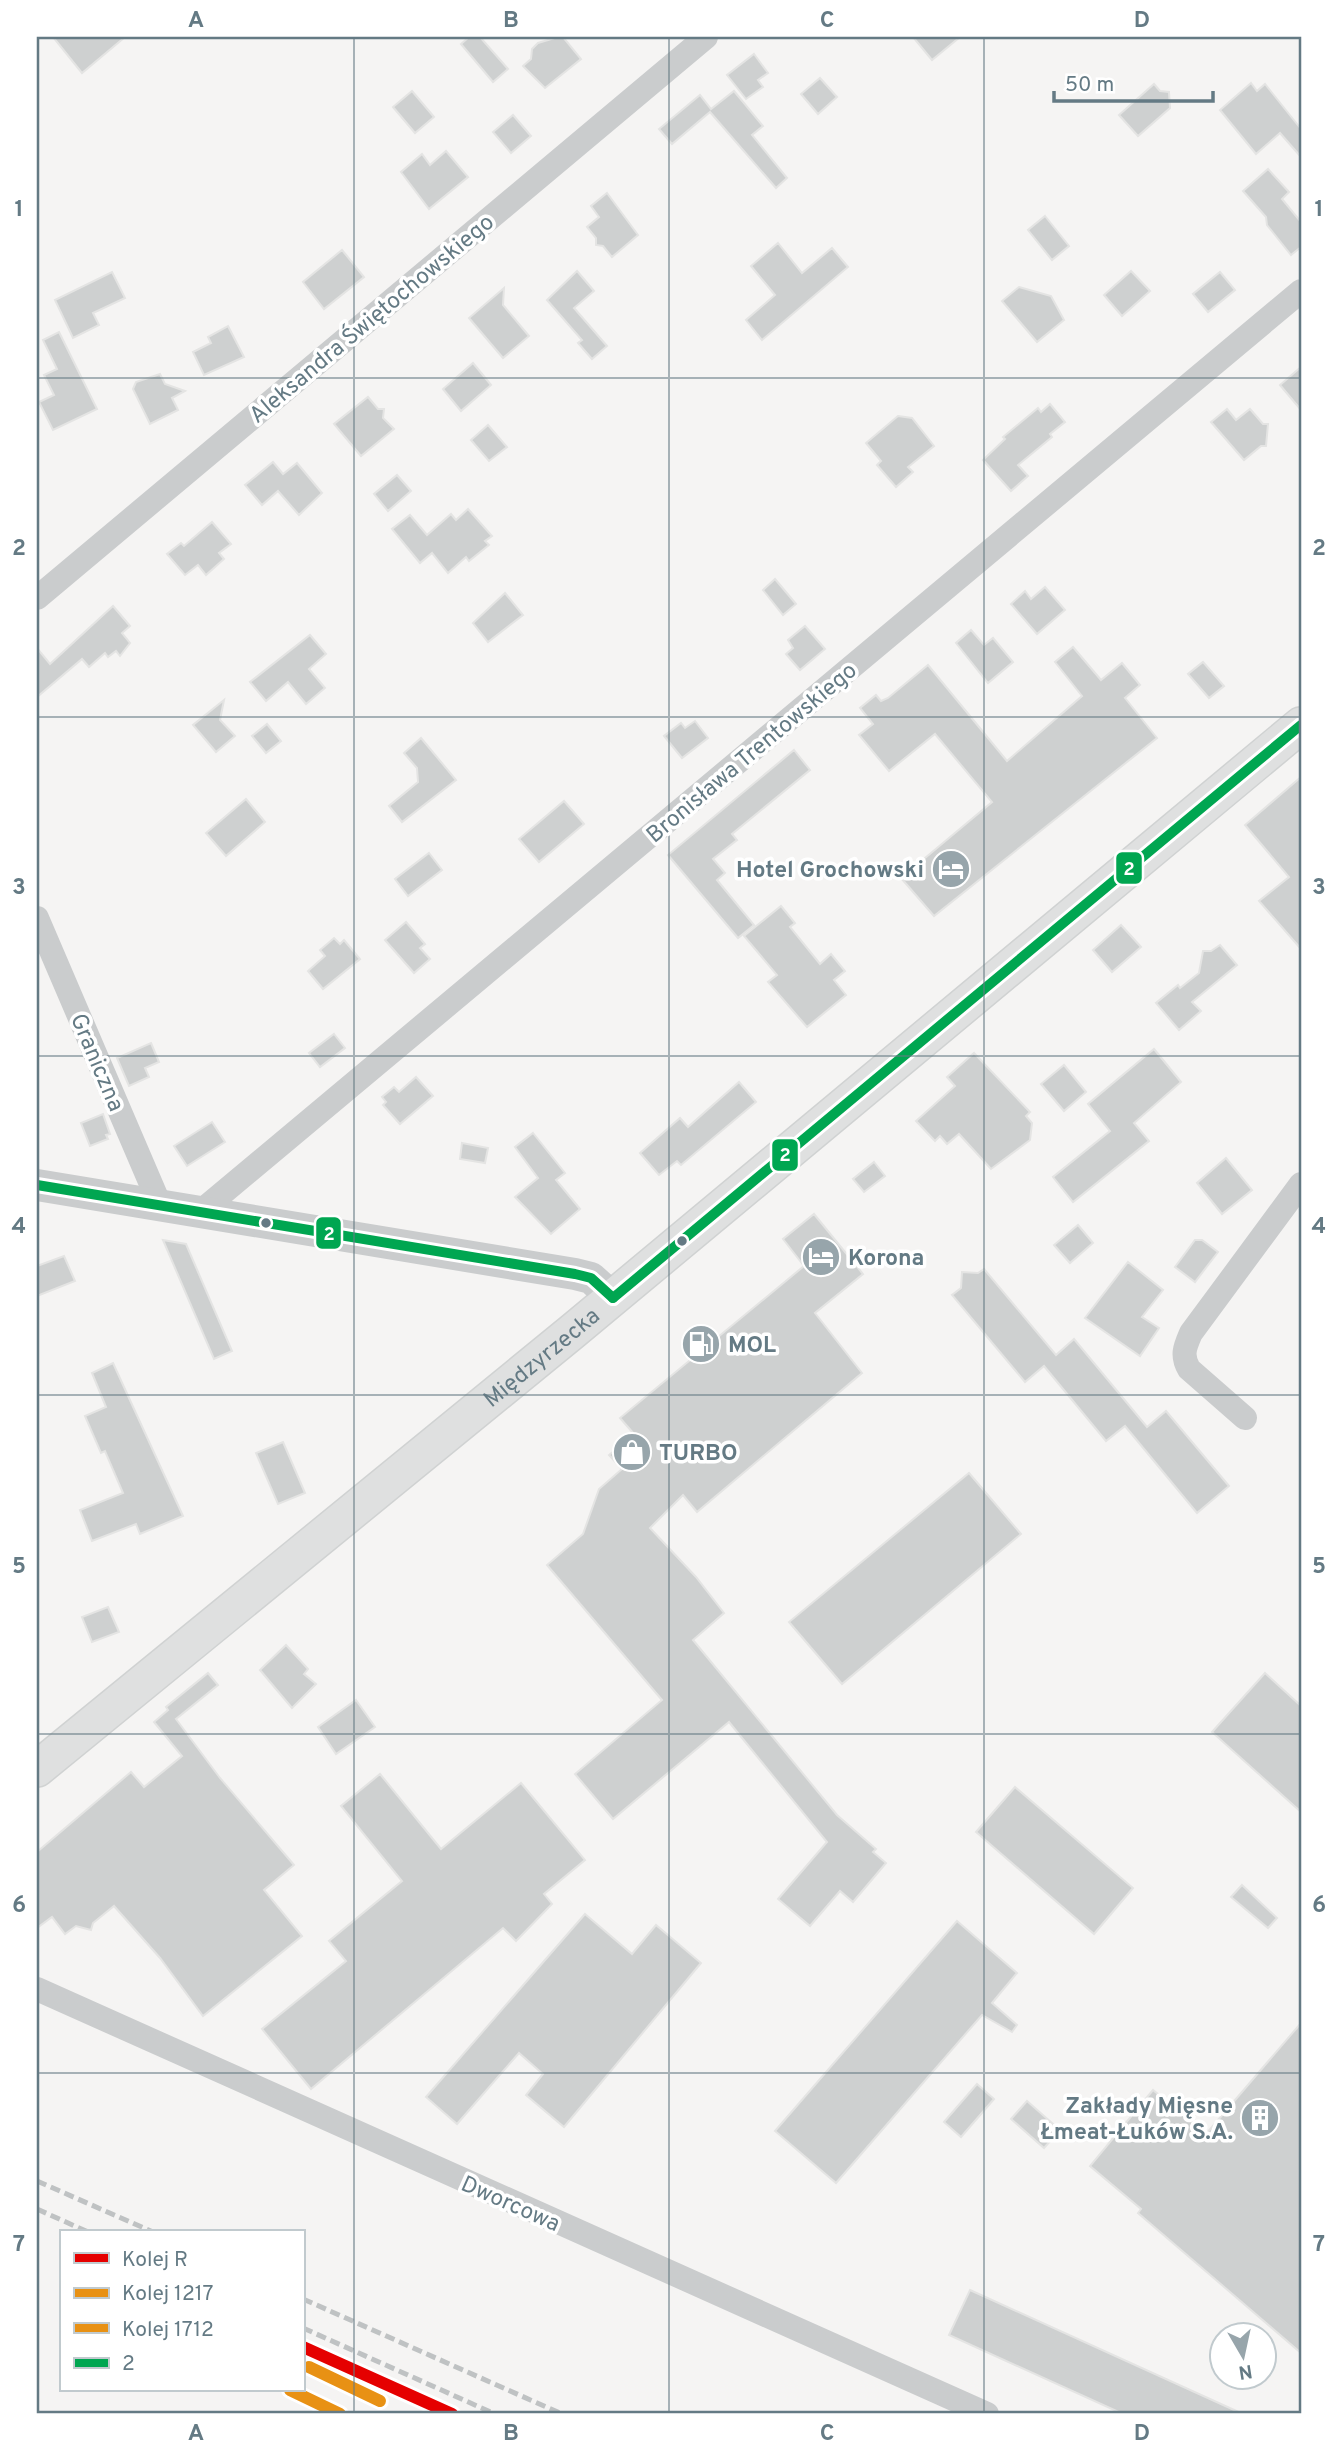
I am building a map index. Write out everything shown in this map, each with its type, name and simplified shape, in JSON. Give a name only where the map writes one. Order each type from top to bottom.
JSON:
[{"type":"main road","name":"Międzyrzecka","points":[[37,1769],[613,1298],[1301,725]]},
{"type":"street","name":"Aleksandra Świętochowskiego","points":[[37,598],[706,37]]},
{"type":"street","name":"Bronisława Trentowskiego","points":[[200,1212],[1301,291]]},
{"type":"street","name":"Graniczna","points":[[37,918],[160,1205]]},
{"type":"street","points":[[1245,1418],[1189,1369],[1183,1359],[1185,1348],[1199,1322],[1301,1184]]},
{"type":"street","points":[[37,1185],[575,1274],[591,1278],[613,1298]]},
{"type":"street","name":"Dworcowa","points":[[37,1989],[987,2414]]},
{"type":"building","points":[[53,37],[125,37],[82,73]]},
{"type":"building","points":[[469,37],[480,37],[508,69],[493,82],[461,44]]},
{"type":"building","points":[[563,37],[581,59],[545,88],[523,66],[531,59],[532,49],[538,43]]},
{"type":"building","points":[[913,37],[960,37],[932,60]]},
{"type":"building","points":[[754,54],[768,73],[758,80],[763,87],[746,99],[727,75]]},
{"type":"building","points":[[820,78],[837,97],[818,114],[801,94]]},
{"type":"building","points":[[1251,83],[1257,91],[1265,84],[1301,129],[1301,157],[1280,133],[1256,154],[1220,110]]},
{"type":"building","points":[[1154,84],[1160,91],[1169,92],[1170,108],[1138,136],[1119,115]]},
{"type":"building","points":[[412,91],[434,117],[415,133],[393,107]]},
{"type":"building","points":[[734,91],[763,126],[752,135],[787,178],[776,188],[710,112],[672,144],[659,129],[700,95],[711,109]]},
{"type":"building","points":[[513,115],[531,136],[511,153],[493,132]]},
{"type":"building","points":[[446,151],[468,177],[429,209],[401,172],[422,154],[430,165]]},
{"type":"building","points":[[1268,169],[1289,192],[1282,199],[1301,222],[1301,247],[1291,255],[1267,225],[1266,217],[1243,191]]},
{"type":"building","points":[[607,193],[638,235],[612,257],[603,246],[596,245],[596,238],[587,227],[599,217],[591,206]]},
{"type":"building","points":[[1045,216],[1069,246],[1052,260],[1028,230]]},
{"type":"building","points":[[778,243],[802,273],[832,248],[848,267],[762,340],[746,320],[775,295],[751,266]]},
{"type":"building","points":[[342,250],[364,277],[324,309],[303,282]]},
{"type":"building","points":[[577,271],[594,291],[574,308],[607,346],[592,359],[578,343],[582,340],[547,300]]},
{"type":"building","points":[[1131,271],[1150,291],[1122,316],[1104,295]]},
{"type":"building","points":[[112,272],[125,298],[93,313],[99,325],[73,338],[55,300]]},
{"type":"building","points":[[1220,272],[1235,290],[1208,312],[1193,294]]},
{"type":"building","points":[[1019,287],[1051,296],[1064,320],[1037,342],[1002,301]]},
{"type":"building","points":[[504,288],[503,305],[529,336],[503,358],[469,318]]},
{"type":"building","points":[[228,326],[244,357],[204,375],[193,352],[211,343],[208,337]]},
{"type":"building","points":[[59,332],[97,409],[53,430],[39,402],[54,395],[44,375],[57,369],[43,340]]},
{"type":"building","points":[[473,363],[491,385],[461,411],[443,389]]},
{"type":"building","points":[[1301,367],[1301,410],[1280,385]]},
{"type":"building","points":[[160,374],[165,384],[185,391],[172,398],[178,410],[150,424],[133,389],[136,382]]},
{"type":"building","points":[[368,397],[378,409],[384,409],[383,418],[394,429],[361,456],[334,424]]},
{"type":"building","points":[[1050,404],[1065,422],[1050,434],[1052,437],[1018,465],[1028,476],[1011,491],[983,460],[1005,439],[1003,437],[1038,408],[1041,412]]},
{"type":"building","points":[[1227,409],[1236,420],[1250,409],[1263,424],[1268,424],[1266,446],[1261,446],[1244,460],[1211,422]]},
{"type":"building","points":[[898,416],[912,418],[934,446],[908,467],[913,472],[896,487],[877,465],[881,461],[866,443]]},
{"type":"building","points":[[488,425],[507,447],[489,461],[471,440]]},
{"type":"building","points":[[273,462],[283,474],[297,463],[322,493],[299,515],[278,491],[262,505],[245,485]]},
{"type":"building","points":[[397,475],[411,491],[388,511],[374,494]]},
{"type":"building","points":[[468,509],[492,536],[485,541],[489,545],[469,561],[466,557],[448,573],[432,553],[420,563],[392,529],[410,515],[427,535],[451,514],[456,520]]},
{"type":"building","points":[[212,522],[231,544],[219,553],[224,559],[206,575],[198,565],[185,575],[167,554],[181,543],[184,546]]},
{"type":"building","points":[[775,579],[796,604],[783,615],[763,590]]},
{"type":"building","points":[[1045,587],[1065,610],[1037,634],[1011,604],[1025,591],[1031,599]]},
{"type":"building","points":[[505,593],[523,615],[488,642],[473,623]]},
{"type":"building","points":[[113,606],[130,626],[122,633],[130,643],[120,656],[116,651],[108,657],[105,653],[89,667],[82,659],[37,697],[37,648],[50,664]]},
{"type":"building","points":[[805,626],[825,649],[800,670],[786,654],[793,648],[788,640]]},
{"type":"building","points":[[971,630],[984,645],[993,638],[1013,662],[988,683],[956,643]]},
{"type":"building","points":[[310,635],[326,654],[309,669],[325,688],[306,704],[288,682],[266,701],[250,682]]},
{"type":"building","points":[[1073,647],[1101,680],[1122,663],[1140,685],[1125,698],[1157,738],[934,916],[901,878],[992,802],[935,734],[889,771],[859,735],[873,724],[860,708],[876,695],[881,701],[888,698],[928,665],[1007,761],[1082,696],[1055,662]]},
{"type":"building","points":[[1203,662],[1224,686],[1209,698],[1188,674]]},
{"type":"building","points":[[224,700],[220,720],[235,736],[216,752],[193,725]]},
{"type":"building","points":[[695,721],[708,738],[682,758],[664,736],[681,723],[685,728]]},
{"type":"building","points":[[267,724],[281,741],[266,753],[252,736]]},
{"type":"building","points":[[421,738],[456,780],[402,822],[389,806],[418,782],[417,768],[404,753]]},
{"type":"building","points":[[794,750],[810,770],[732,834],[737,840],[713,859],[725,873],[717,880],[754,925],[738,938],[668,855]]},
{"type":"building","points":[[1301,777],[1301,949],[1259,901],[1289,877],[1245,825]]},
{"type":"building","points":[[246,799],[265,822],[226,856],[206,833]]},
{"type":"building","points":[[564,801],[584,824],[539,862],[519,839]]},
{"type":"building","points":[[429,853],[442,870],[408,896],[395,879]]},
{"type":"building","points":[[781,906],[795,923],[790,927],[820,964],[831,954],[845,971],[834,980],[846,995],[807,1027],[768,982],[777,975],[744,936]]},
{"type":"building","points":[[406,922],[425,944],[420,948],[430,959],[414,973],[385,940]]},
{"type":"building","points":[[1121,925],[1141,947],[1112,972],[1093,950]]},
{"type":"building","points":[[334,938],[340,944],[344,940],[360,959],[323,989],[308,971],[325,956],[320,950]]},
{"type":"building","points":[[1220,945],[1237,965],[1192,1002],[1201,1011],[1179,1030],[1156,1003],[1178,985],[1180,988],[1199,973],[1203,951],[1211,951]]},
{"type":"building","points":[[334,1034],[345,1048],[320,1067],[309,1053]]},
{"type":"building","points":[[151,1043],[159,1062],[145,1068],[149,1077],[129,1086],[117,1058]]},
{"type":"building","points":[[1154,1049],[1181,1082],[1134,1123],[1149,1141],[1073,1202],[1053,1177],[1110,1131],[1088,1104]]},
{"type":"building","points":[[974,1053],[1030,1112],[1026,1116],[1032,1123],[1030,1140],[991,1169],[959,1134],[947,1144],[940,1136],[935,1141],[916,1121],[955,1086],[947,1077]]},
{"type":"building","points":[[1064,1065],[1086,1092],[1064,1111],[1041,1084]]},
{"type":"building","points":[[416,1077],[433,1096],[400,1124],[383,1105],[386,1102],[382,1097],[394,1087],[399,1092]]},
{"type":"building","points":[[739,1082],[756,1102],[681,1165],[677,1161],[659,1175],[640,1153],[680,1118],[688,1127]]},
{"type":"building","points":[[103,1114],[110,1134],[106,1135],[108,1139],[90,1146],[81,1123]]},
{"type":"building","points":[[212,1122],[225,1142],[187,1166],[174,1146]]},
{"type":"building","points":[[533,1133],[565,1173],[556,1180],[580,1209],[551,1234],[515,1197],[538,1178],[515,1147]]},
{"type":"building","points":[[462,1143],[488,1148],[485,1163],[460,1159]]},
{"type":"building","points":[[1226,1158],[1252,1190],[1222,1214],[1197,1183]]},
{"type":"building","points":[[874,1162],[885,1176],[864,1192],[853,1179]]},
{"type":"building","points":[[814,1214],[863,1274],[815,1313],[862,1373],[697,1512],[683,1495],[650,1528],[696,1577],[724,1613],[693,1640],[837,1815],[876,1849],[873,1852],[886,1863],[853,1902],[840,1891],[810,1926],[778,1899],[827,1842],[729,1722],[613,1819],[575,1774],[662,1700],[547,1565],[583,1534],[599,1489],[622,1469],[609,1455],[634,1434],[620,1418],[804,1266],[783,1239]]},
{"type":"building","points":[[1078,1225],[1093,1243],[1070,1263],[1054,1245]]},
{"type":"building","points":[[163,1240],[186,1244],[232,1351],[214,1359]]},
{"type":"building","points":[[1195,1240],[1202,1240],[1218,1252],[1195,1282],[1175,1267]]},
{"type":"building","points":[[64,1256],[75,1281],[37,1296],[37,1266]]},
{"type":"building","points":[[1128,1262],[1163,1290],[1142,1317],[1159,1328],[1140,1356],[1085,1318]]},
{"type":"building","points":[[984,1269],[1056,1355],[1074,1339],[1147,1427],[1166,1411],[1229,1486],[1197,1513],[1125,1426],[1106,1441],[1044,1366],[1025,1382],[952,1295],[961,1288],[962,1272],[978,1273]]},
{"type":"building","points":[[113,1363],[183,1516],[140,1534],[136,1524],[92,1541],[80,1510],[123,1493],[105,1451],[101,1453],[85,1416],[106,1407],[92,1373]]},
{"type":"building","points":[[283,1442],[305,1493],[278,1504],[256,1453]]},
{"type":"building","points":[[969,1473],[1021,1534],[842,1684],[789,1622]]},
{"type":"building","points":[[108,1607],[119,1632],[92,1642],[82,1617]]},
{"type":"building","points":[[286,1645],[308,1669],[304,1674],[316,1684],[292,1708],[260,1670]]},
{"type":"building","points":[[208,1673],[218,1685],[176,1719],[220,1778],[294,1865],[264,1890],[302,1936],[203,2016],[160,1958],[114,1906],[93,1923],[91,1930],[76,1926],[65,1934],[52,1917],[37,1928],[37,1852],[131,1772],[144,1787],[182,1756],[154,1722],[168,1710],[166,1707]]},
{"type":"building","points":[[1265,1673],[1301,1706],[1301,1812],[1212,1732]]},
{"type":"building","points":[[356,1700],[375,1727],[336,1754],[318,1727]]},
{"type":"building","points":[[380,1774],[441,1849],[521,1783],[585,1860],[544,1894],[552,1904],[516,1941],[503,1928],[311,2089],[262,2029],[346,1961],[329,1941],[402,1881],[341,1806]]},
{"type":"building","points":[[1015,1787],[1133,1888],[1094,1934],[976,1832]]},
{"type":"building","points":[[1242,1885],[1277,1918],[1268,1928],[1231,1897]]},
{"type":"building","points":[[585,1914],[632,1954],[656,1925],[701,1963],[564,2127],[526,2095],[543,2074],[519,2053],[457,2124],[426,2097]]},
{"type":"building","points":[[957,1921],[1017,1973],[992,2003],[1017,2025],[1012,2032],[982,2015],[836,2183],[775,2131]]},
{"type":"building","name":"Zakłady Mięsne Łmeat-Łuków S.A.","points":[[1301,2023],[1301,2353],[1278,2333],[1278,2322],[1265,2322],[1138,2213],[1141,2209],[1090,2166],[1153,2090],[1206,2134]]},
{"type":"building","points":[[977,2084],[994,2099],[961,2137],[944,2122]]},
{"type":"building","points":[[1027,2101],[1060,2130],[1044,2148],[1011,2119]]},
{"type":"building","points":[[970,2290],[1243,2414],[1123,2414],[949,2335]]},
{"type":"railway","points":[[37,2181],[148,2230]]},
{"type":"railway","points":[[37,2209],[84,2230]]},
{"type":"railway","points":[[304,2299],[562,2414]]},
{"type":"railway","points":[[304,2328],[495,2414]]},
{"type":"rail line","name":"R","points":[[304,2347],[452,2414]]},
{"type":"rail line","name":"1217","points":[[309,2367],[380,2401]]},
{"type":"rail line","name":"1712","points":[[294,2392],[340,2414]]},
{"type":"transit line","name":"2","points":[[613,1298],[1301,725]]},
{"type":"transit line","name":"2","points":[[37,1185],[575,1274],[591,1278],[613,1298]]},
{"type":"place","name":"Hotel Grochowski","points":[[951,869]]},
{"type":"place","name":"Korona","points":[[821,1257]]},
{"type":"place","name":"MOL","points":[[701,1344]]},
{"type":"place","name":"TURBO","points":[[632,1452]]},
{"type":"place","name":"Zakłady Mięsne Łmeat-Łuków S.A.","points":[[1260,2118]]}]
